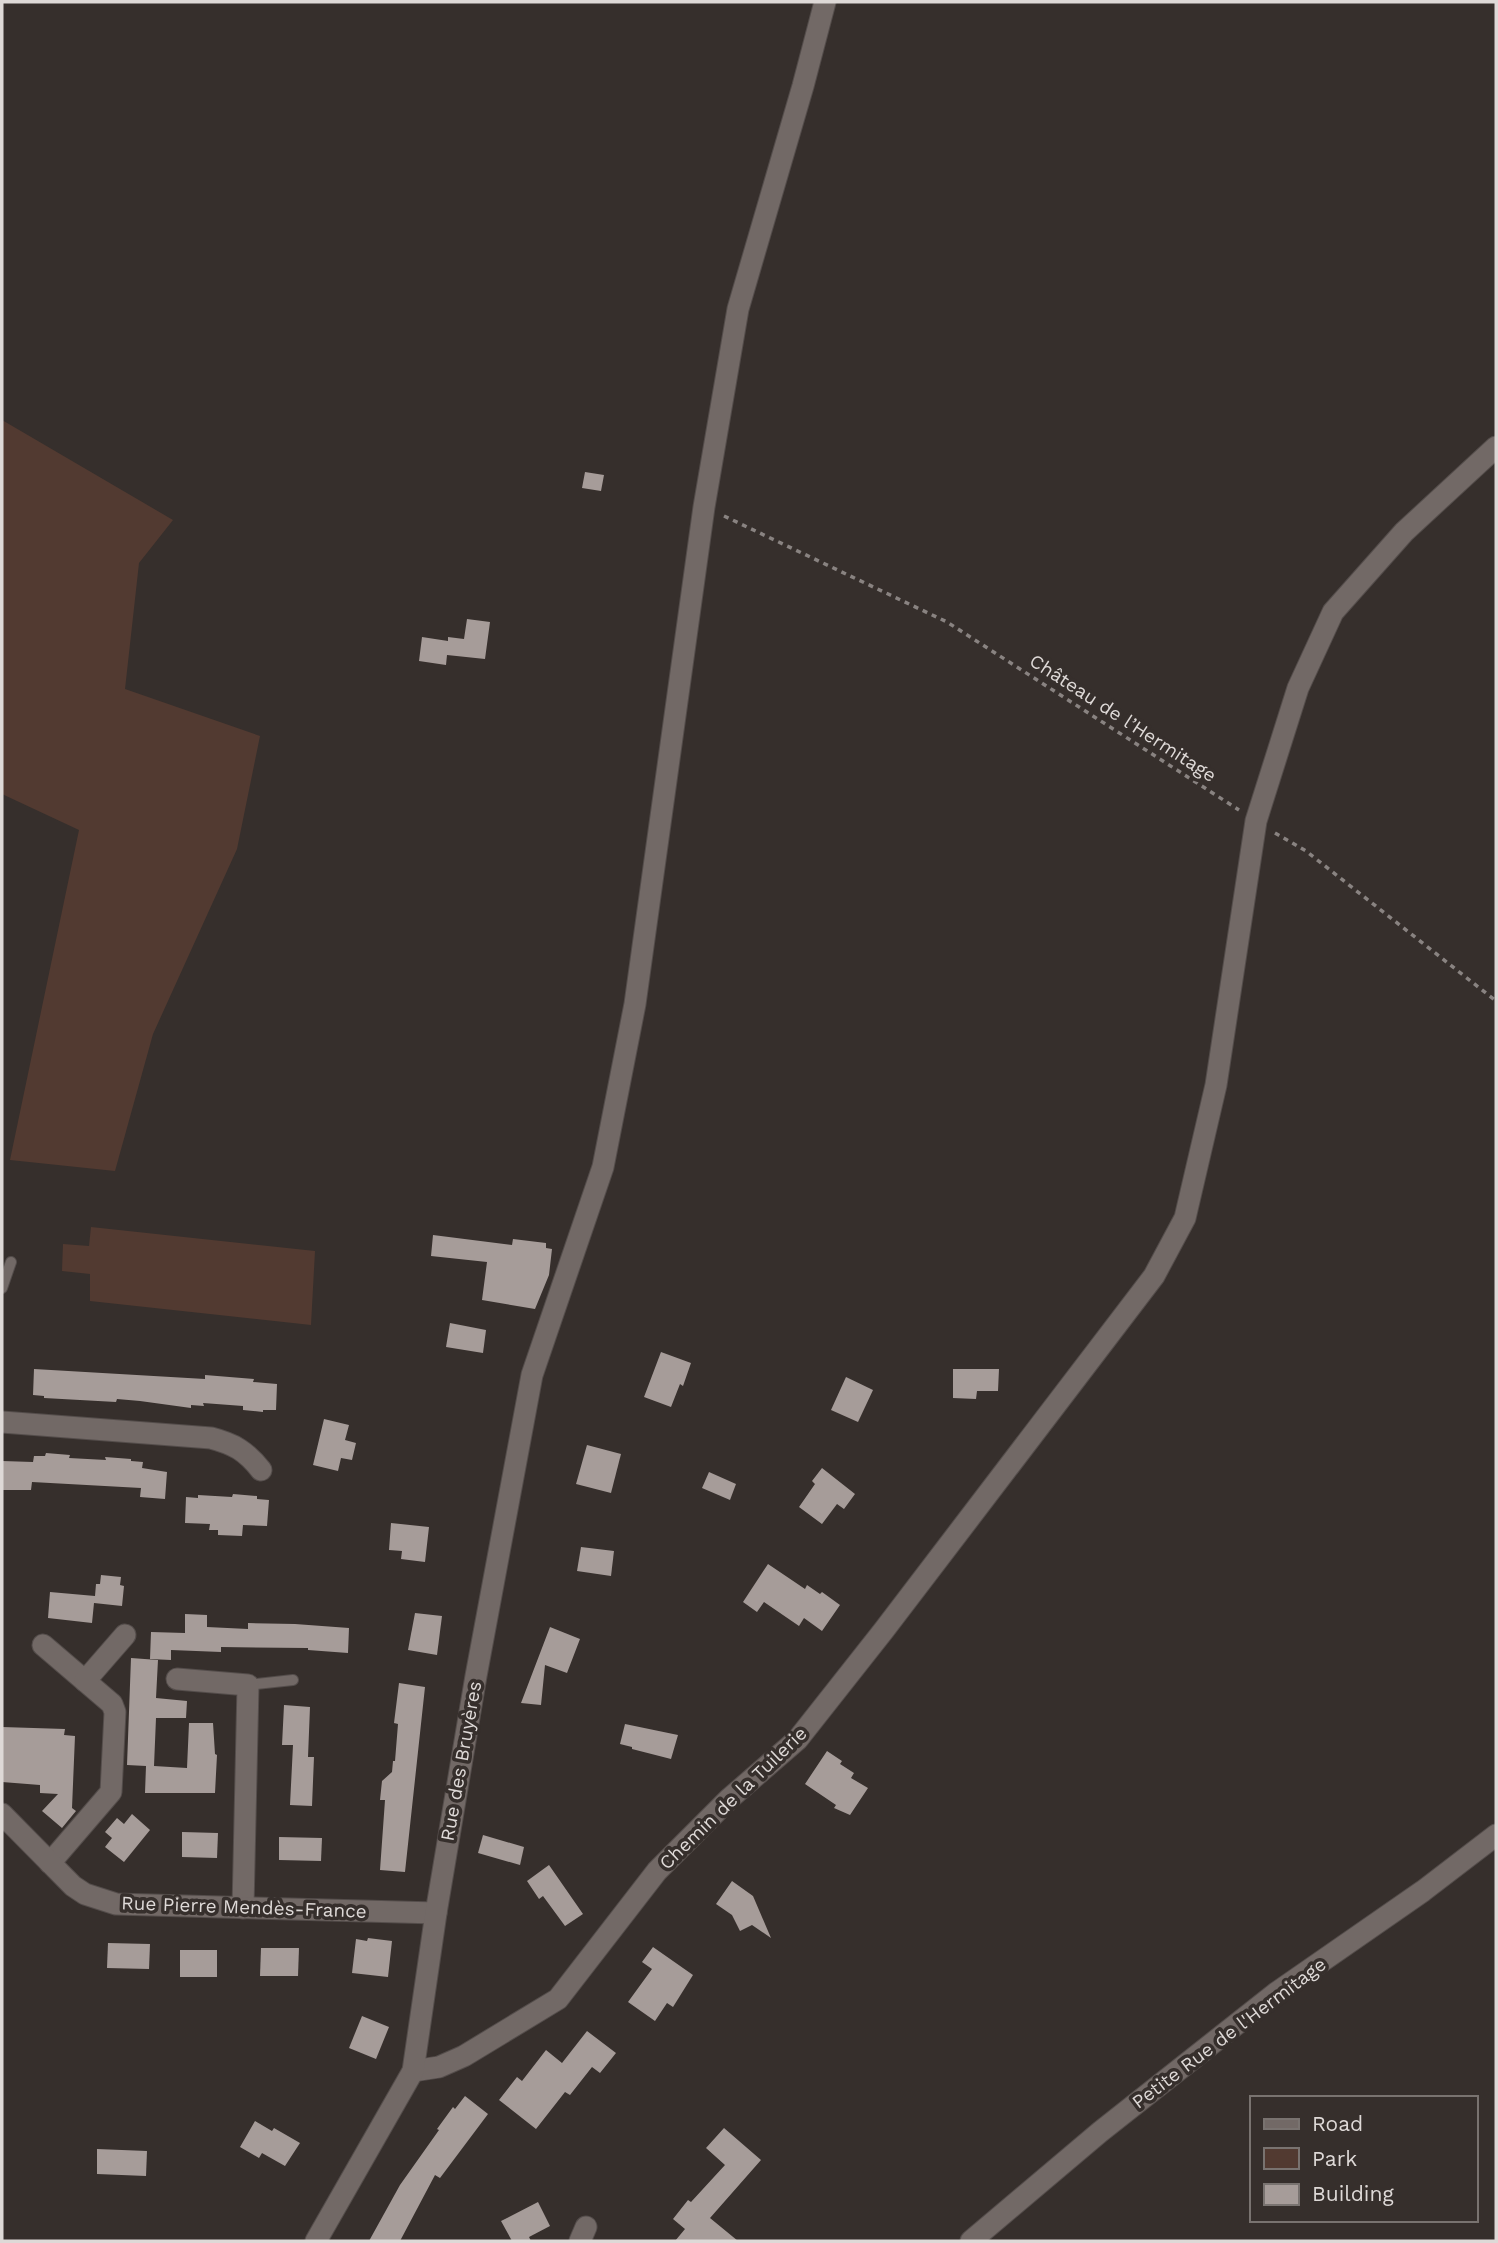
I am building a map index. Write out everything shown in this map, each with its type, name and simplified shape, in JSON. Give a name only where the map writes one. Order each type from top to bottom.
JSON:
[{"type":"street","name":"Rue des Bruyères","points":[[316,2241],[413,2071],[436,1913],[478,1663],[532,1374],[603,1167],[635,1004],[704,507],[738,309],[825,2]]},
{"type":"street","name":"Chemin de la Tuilerie","points":[[413,2071],[439,2067],[464,2056],[558,1998],[657,1871],[729,1799],[798,1739],[1154,1276],[1185,1218],[1216,1085],[1256,821],[1298,688],[1333,612],[1404,532],[1496,447]]},
{"type":"street","points":[[2,1422],[211,1438],[231,1443],[247,1453],[261,1470]]},
{"type":"street","points":[[85,1681],[125,1635]]},
{"type":"street","points":[[43,1645],[112,1704],[116,1732],[111,1792],[50,1863]]},
{"type":"street","points":[[177,1679],[248,1685],[243,1908]]},
{"type":"street","name":"Rue Pierre Mendès-France","points":[[2,1814],[73,1886],[85,1894],[108,1902],[135,1906],[436,1913]]},
{"type":"street","name":"Petite Rue de l'Hermitage","points":[[971,2241],[1100,2132],[1276,1993],[1423,1891],[1496,1835]]},
{"type":"lane","points":[[2,1288],[10,1262]]},
{"type":"lane","points":[[248,1685],[293,1679]]},
{"type":"path","name":"Château de l’Hermitage","points":[[704,507],[947,622],[1306,851],[1496,1001]]},
{"type":"green space","points":[[2,420],[173,520],[139,563],[125,689],[260,736],[237,849],[153,1034],[115,1171],[10,1160],[79,830],[2,794]]},
{"type":"green space","points":[[91,1227],[315,1251],[311,1325],[90,1301],[90,1274],[62,1271],[63,1244],[89,1246]]},
{"type":"building","points":[[585,472],[604,475],[601,491],[582,488]]},
{"type":"building","points":[[467,619],[490,622],[485,659],[447,655],[446,665],[419,661],[422,637],[448,641],[448,637],[464,639]]},
{"type":"building","points":[[433,1235],[512,1245],[513,1239],[546,1243],[546,1248],[552,1249],[549,1275],[535,1309],[482,1300],[487,1262],[431,1256]]},
{"type":"building","points":[[450,1323],[486,1330],[483,1353],[446,1347]]},
{"type":"building","points":[[661,1352],[691,1363],[683,1386],[680,1384],[671,1407],[644,1397]]},
{"type":"building","points":[[34,1369],[205,1379],[205,1375],[254,1379],[253,1382],[277,1384],[276,1410],[263,1412],[243,1410],[243,1406],[203,1403],[204,1406],[191,1405],[191,1408],[117,1399],[116,1402],[44,1398],[33,1395]]},
{"type":"building","points":[[953,1369],[999,1369],[998,1391],[977,1391],[976,1399],[953,1398]]},
{"type":"building","points":[[846,1377],[873,1390],[858,1422],[831,1410]]},
{"type":"building","points":[[324,1419],[349,1425],[345,1440],[356,1443],[352,1460],[341,1458],[338,1471],[313,1465]]},
{"type":"building","points":[[587,1445],[621,1454],[611,1493],[576,1484]]},
{"type":"building","points":[[46,1453],[70,1455],[69,1458],[106,1460],[105,1457],[143,1462],[142,1468],[167,1472],[165,1499],[140,1497],[141,1488],[32,1482],[31,1490],[2,1490],[2,1461],[33,1462],[34,1456],[45,1456]]},
{"type":"building","points":[[822,1468],[855,1494],[844,1509],[837,1504],[822,1524],[799,1507]]},
{"type":"building","points":[[709,1472],[736,1484],[730,1500],[702,1488]]},
{"type":"building","points":[[233,1494],[269,1500],[267,1526],[243,1525],[242,1536],[218,1535],[218,1530],[209,1530],[210,1524],[185,1523],[186,1497],[232,1497]]},
{"type":"building","points":[[391,1523],[429,1527],[425,1562],[401,1559],[402,1551],[389,1550]]},
{"type":"building","points":[[581,1547],[614,1551],[611,1576],[577,1571]]},
{"type":"building","points":[[768,1564],[805,1589],[807,1585],[840,1605],[822,1631],[804,1618],[799,1626],[764,1602],[757,1612],[743,1602]]},
{"type":"building","points":[[101,1575],[121,1577],[120,1585],[124,1586],[122,1606],[94,1603],[92,1623],[48,1618],[50,1592],[95,1596],[96,1584],[100,1584]]},
{"type":"building","points":[[415,1613],[442,1616],[437,1655],[408,1650]]},
{"type":"building","points":[[185,1614],[207,1615],[207,1627],[248,1629],[248,1623],[349,1628],[348,1653],[308,1648],[221,1647],[221,1652],[171,1650],[171,1660],[150,1659],[151,1632],[185,1633]]},
{"type":"building","points":[[550,1627],[580,1639],[567,1673],[545,1665],[541,1705],[521,1703]]},
{"type":"building","points":[[131,1658],[158,1660],[156,1698],[187,1701],[186,1718],[156,1718],[154,1766],[187,1768],[189,1723],[213,1723],[217,1755],[215,1793],[145,1793],[146,1766],[127,1765]]},
{"type":"building","points":[[399,1683],[425,1687],[405,1872],[380,1870],[385,1800],[380,1800],[382,1781],[392,1772],[395,1761],[398,1724],[394,1723]]},
{"type":"building","points":[[284,1705],[310,1707],[308,1757],[314,1757],[312,1806],[290,1805],[293,1745],[282,1745]]},
{"type":"building","points":[[625,1724],[678,1735],[671,1759],[620,1744]]},
{"type":"building","points":[[2,1727],[65,1729],[64,1735],[75,1736],[72,1808],[76,1811],[62,1828],[42,1811],[58,1794],[40,1793],[40,1785],[2,1782]]},
{"type":"building","points":[[827,1751],[854,1773],[851,1778],[868,1788],[850,1815],[834,1808],[836,1805],[805,1784]]},
{"type":"building","points":[[132,1814],[150,1830],[124,1862],[105,1847],[112,1838],[105,1832],[117,1818],[124,1824]]},
{"type":"building","points":[[182,1832],[218,1833],[217,1858],[182,1857]]},
{"type":"building","points":[[483,1835],[524,1847],[520,1865],[478,1853]]},
{"type":"building","points":[[279,1837],[322,1838],[321,1861],[279,1860]]},
{"type":"building","points":[[549,1865],[583,1914],[565,1926],[543,1896],[539,1899],[527,1881]]},
{"type":"building","points":[[732,1881],[753,1896],[771,1938],[752,1925],[740,1931],[732,1915],[716,1904]]},
{"type":"building","points":[[368,1938],[392,1941],[388,1977],[352,1973],[356,1939],[367,1941]]},
{"type":"building","points":[[108,1943],[150,1944],[149,1969],[107,1968]]},
{"type":"building","points":[[653,1947],[693,1975],[673,2007],[667,2003],[655,2021],[628,2002],[652,1969],[642,1962]]},
{"type":"building","points":[[261,1948],[299,1948],[298,1976],[260,1976]]},
{"type":"building","points":[[180,1950],[217,1950],[217,1977],[180,1977]]},
{"type":"building","points":[[362,2016],[389,2027],[376,2059],[349,2048]]},
{"type":"building","points":[[587,2031],[616,2053],[600,2073],[592,2067],[570,2095],[565,2092],[536,2129],[499,2100],[517,2077],[522,2081],[546,2050],[562,2063]]},
{"type":"building","points":[[465,2096],[488,2114],[440,2178],[435,2175],[400,2241],[369,2241],[400,2185],[439,2130],[437,2129]]},
{"type":"building","points":[[255,2121],[300,2143],[285,2166],[262,2153],[259,2158],[240,2147]]},
{"type":"building","points":[[724,2128],[761,2160],[710,2218],[738,2241],[675,2241],[685,2229],[673,2219],[688,2200],[691,2202],[725,2165],[706,2148]]},
{"type":"building","points":[[97,2149],[147,2151],[146,2176],[97,2174]]},
{"type":"building","points":[[538,2202],[550,2226],[529,2237],[531,2241],[512,2241],[501,2221]]}]
